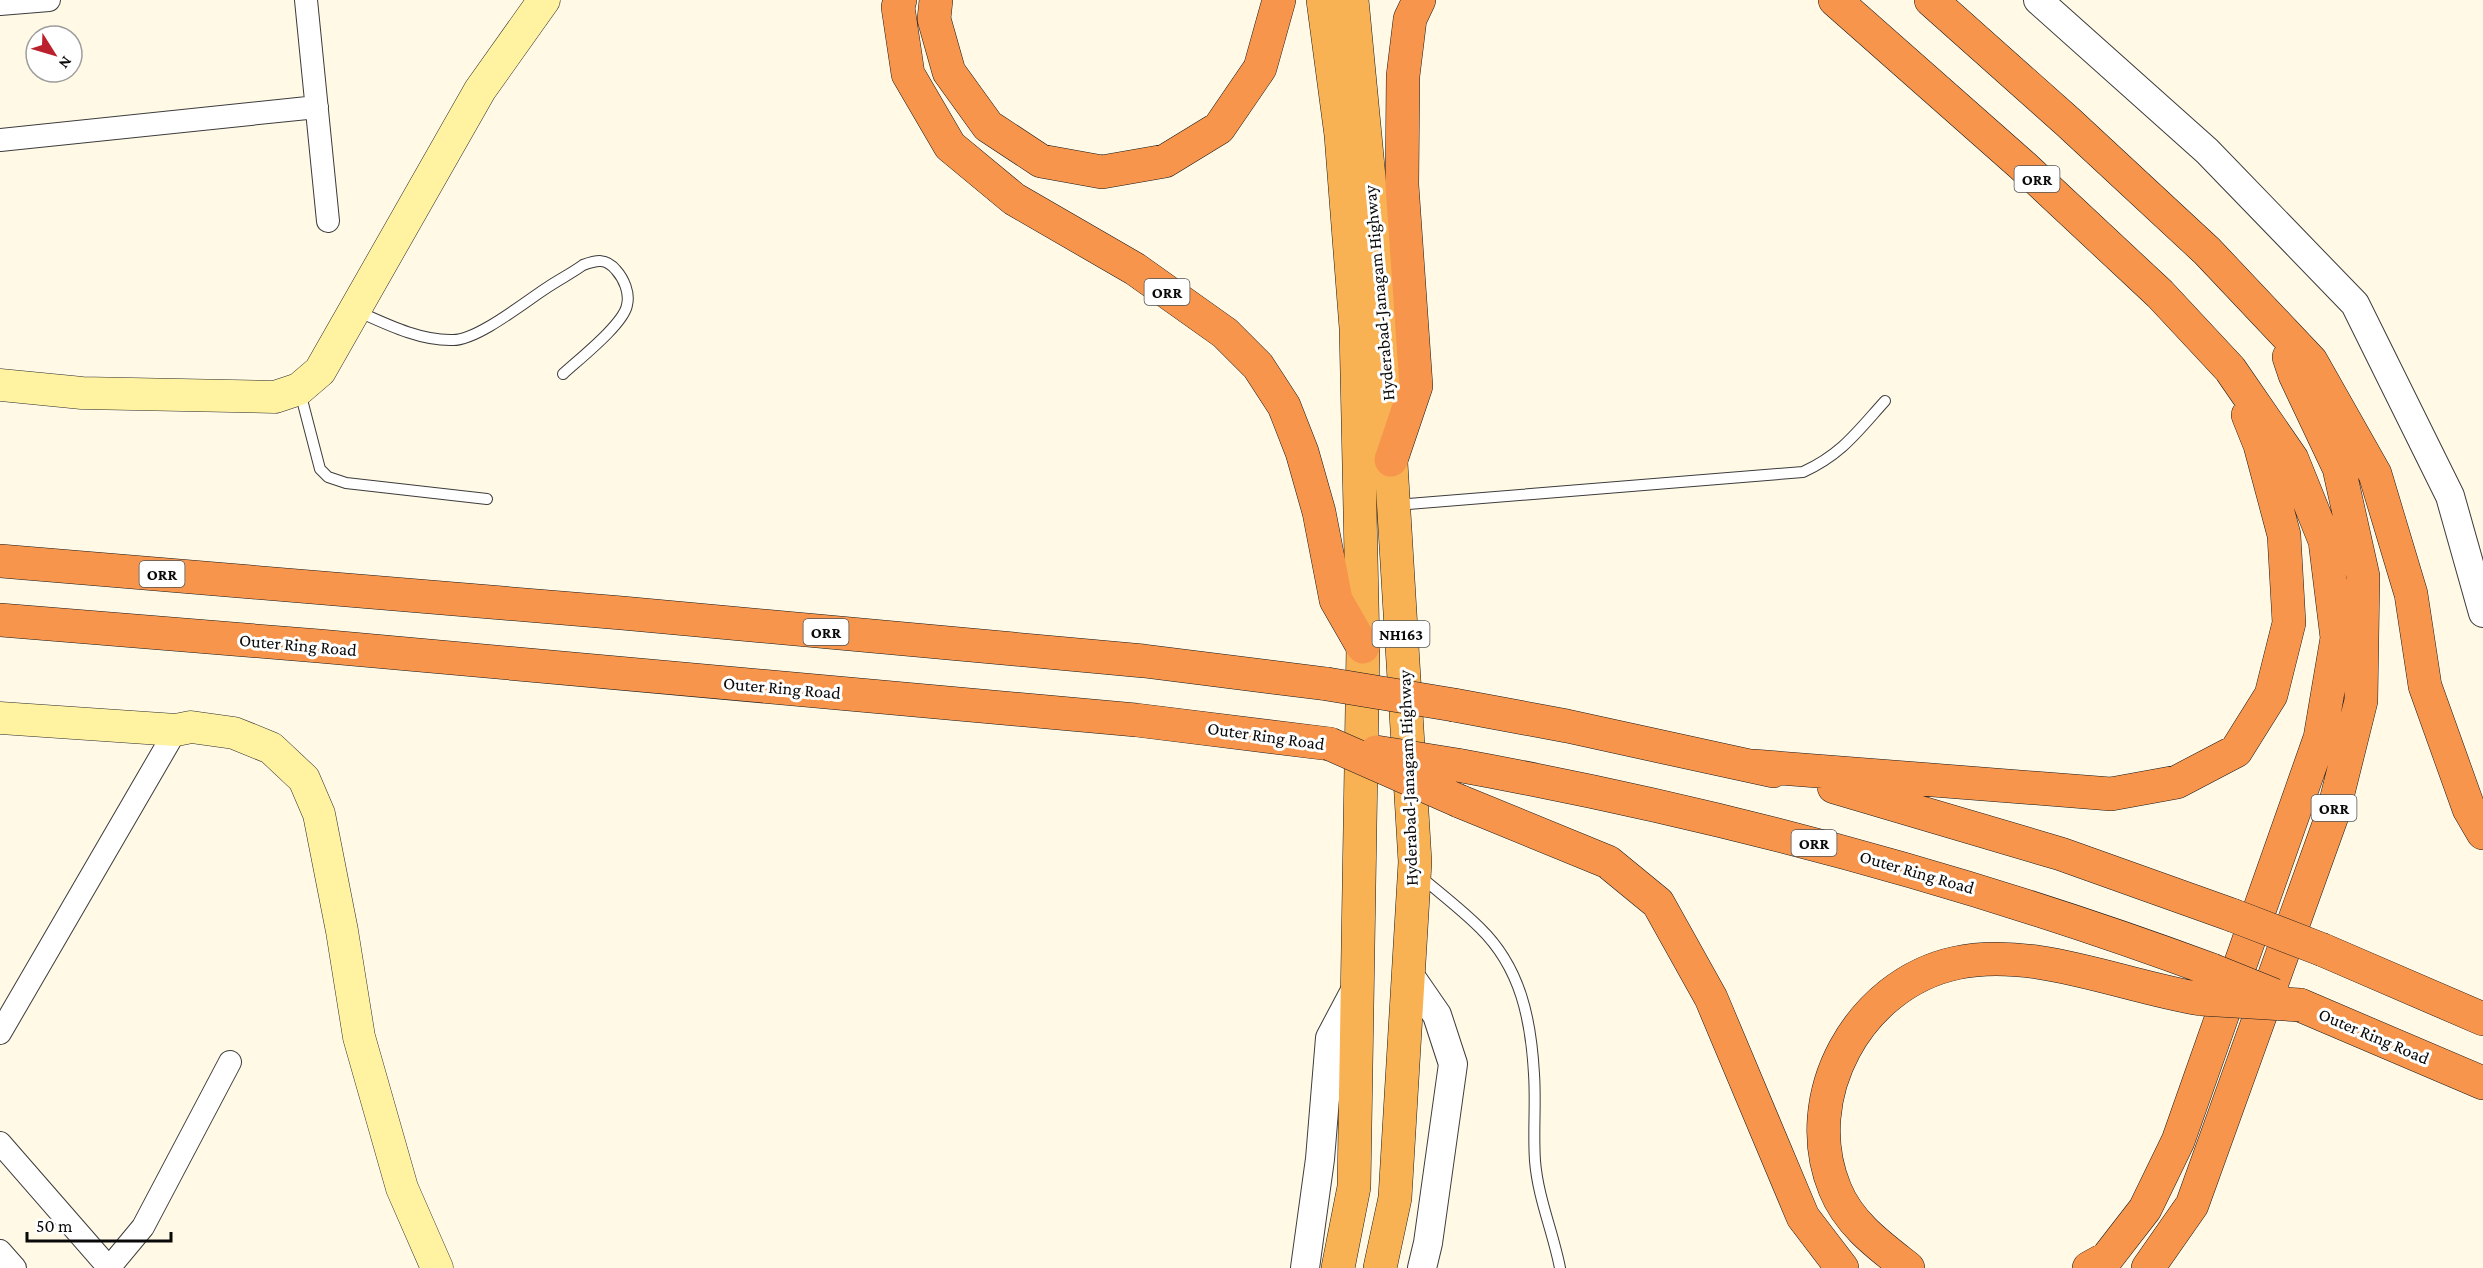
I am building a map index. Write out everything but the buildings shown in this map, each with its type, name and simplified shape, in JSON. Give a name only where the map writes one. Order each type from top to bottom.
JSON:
[{"type":"highway","name":"ORR","points":[[900,0],[898,7],[909,74],[950,146],[1014,199],[1135,269],[1216,326],[1258,366],[1284,406],[1302,452],[1319,512],[1336,600],[1363,647]]},
{"type":"highway","points":[[936,0],[933,19],[949,72],[988,126],[1041,161],[1102,172],[1165,161],[1219,128],[1260,68],[1279,0]]},
{"type":"highway","name":"Hyderabad-Janagam Highway","points":[[1323,0],[1341,135],[1356,328],[1363,647],[1354,1187],[1338,1268]]},
{"type":"highway","name":"Hyderabad-Janagam Highway","points":[[1352,0],[1382,313],[1414,871],[1395,1198],[1380,1268]]},
{"type":"highway","points":[[1391,460],[1416,386],[1402,185],[1404,76],[1410,19],[1419,0]]},
{"type":"highway","name":"ORR","points":[[1834,0],[2023,166],[2143,278],[2230,369],[2292,459],[2325,541],[2337,638],[2320,738],[2178,1141],[2145,1209],[2108,1258],[2089,1268]]},
{"type":"highway","name":"ORR","points":[[1930,0],[2068,122],[2207,251],[2312,361],[2375,474],[2411,594],[2425,686],[2469,809],[2483,833]]},
{"type":"highway","name":"ORR","points":[[2148,1268],[2192,1205],[2333,813],[2361,701],[2363,576],[2339,468],[2295,375],[2280,327]]},
{"type":"highway","name":"ORR","points":[[1753,766],[2111,794],[2177,782],[2236,751],[2271,695],[2289,623],[2284,535],[2260,445],[2230,369]]},
{"type":"highway","name":"ORR","points":[[0,561],[574,609],[1120,659],[1327,684],[1579,728],[1753,766],[1981,829],[2061,854],[2323,950],[2483,1019]]},
{"type":"highway","name":"Outer Ring Road","points":[[0,620],[331,647],[1126,719],[1330,744],[1457,765],[1647,802],[1848,852],[2042,910],[2207,985],[2300,1005],[2483,1083]]},
{"type":"highway","points":[[1330,744],[1459,801],[1608,862],[1658,903],[1711,999],[1803,1217],[1842,1268]]},
{"type":"highway","points":[[1908,1268],[1866,1236],[1836,1192],[1825,1155],[1824,1117],[1827,1096],[1839,1056],[1850,1038],[1875,1008],[1890,995],[1930,972],[1955,963],[1982,959],[2009,959],[2066,968],[2158,992],[2207,985]]},
{"type":"main road","points":[[0,385],[82,393],[275,397],[299,389],[320,371],[480,90],[544,0]]},
{"type":"main road","points":[[0,718],[176,730],[191,727],[234,733],[272,748],[304,779],[319,814],[342,931],[358,1037],[402,1188],[437,1268]]},
{"type":"street","points":[[0,4],[49,0]]},
{"type":"street","points":[[306,0],[328,220]]},
{"type":"street","points":[[2038,0],[2207,151],[2355,304],[2450,496],[2483,613]]},
{"type":"street","points":[[0,140],[317,107]]},
{"type":"street","points":[[0,1033],[176,730]]},
{"type":"street","points":[[1408,973],[1437,1015],[1453,1064],[1428,1243],[1422,1268]]},
{"type":"street","points":[[1305,1268],[1320,1159],[1330,1038],[1357,987]]},
{"type":"street","points":[[0,1143],[109,1268],[143,1227],[230,1062]]},
{"type":"street","points":[[0,1251],[15,1268]]},
{"type":"lane","points":[[354,309],[397,328],[434,338],[454,340],[471,336],[583,265],[598,259],[610,263],[627,288],[628,305],[623,316],[607,333],[563,374]]},
{"type":"lane","points":[[299,389],[320,469],[328,477],[346,483],[487,499]]},
{"type":"lane","points":[[1394,505],[1803,472],[1827,461],[1846,445],[1886,401]]},
{"type":"lane","points":[[1414,871],[1480,928],[1494,944],[1521,990],[1534,1075],[1535,1162],[1540,1194],[1560,1268]]}]
